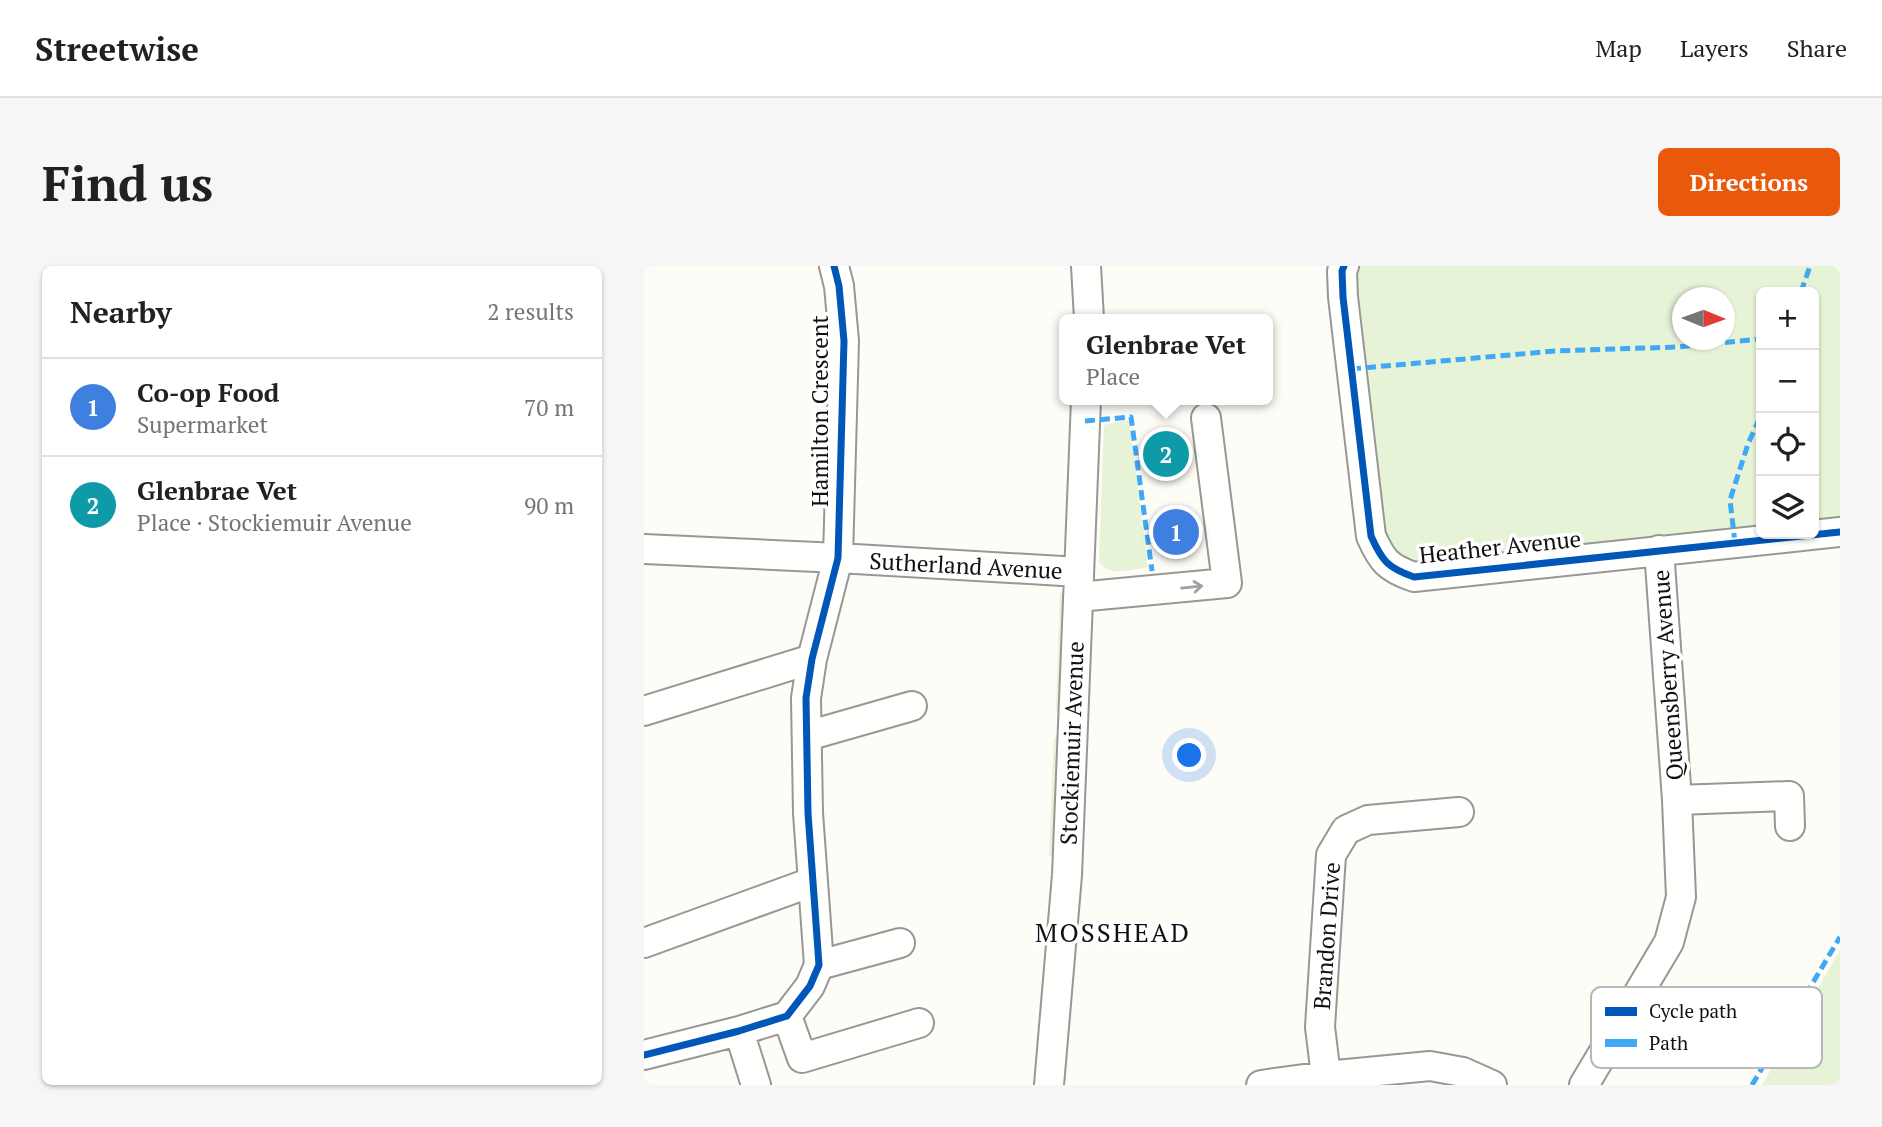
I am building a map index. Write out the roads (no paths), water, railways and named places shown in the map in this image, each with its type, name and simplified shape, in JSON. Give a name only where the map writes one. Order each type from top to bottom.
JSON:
[{"type":"street","name":"Hamilton Crescent","points":[[818,965],[812,882],[806,698],[812,659],[838,558],[844,341],[839,286],[834,266]]},
{"type":"street","points":[[1086,266],[1089,314]]},
{"type":"street","name":"Heather Avenue","points":[[1344,266],[1343,297],[1371,536],[1379,555],[1394,570],[1414,577],[1840,532]]},
{"type":"street","name":"Stockiemuir Avenue","points":[[1053,1084],[1067,875],[1086,405]]},
{"type":"street","name":"Sutherland Avenue","points":[[644,549],[838,558],[1079,585],[1157,590],[1227,583],[1206,418]]},
{"type":"street","name":"Queensberry Avenue","points":[[1643,987],[1670,942],[1681,897],[1677,800],[1659,550]]},
{"type":"street","points":[[644,711],[812,659]]},
{"type":"street","points":[[807,736],[912,706]]},
{"type":"street","name":"Queensberry Avenue","points":[[1677,800],[1789,796],[1790,826]]},
{"type":"street","name":"Brandon Drive","points":[[1326,1076],[1320,1027],[1331,855],[1346,830],[1368,821],[1459,812]]},
{"type":"street","points":[[644,943],[812,882]]},
{"type":"street","points":[[644,1055],[787,1016],[810,986],[818,965],[900,943]]},
{"type":"street","points":[[787,1016],[802,1058],[919,1023]]},
{"type":"street","points":[[739,1031],[756,1085]]},
{"type":"street","points":[[1261,1085],[1430,1066],[1463,1072],[1492,1085]]},
{"type":"street","name":"Queensberry Avenue","points":[[1584,1085],[1594,1068]]},
{"type":"place","name":"Glenbrae Vet","points":[[1166,454]]},
{"type":"place","name":"Co-op Food","points":[[1176,532]]},
{"type":"district","name":"MOSSHEAD","points":[[1113,933]]}]
